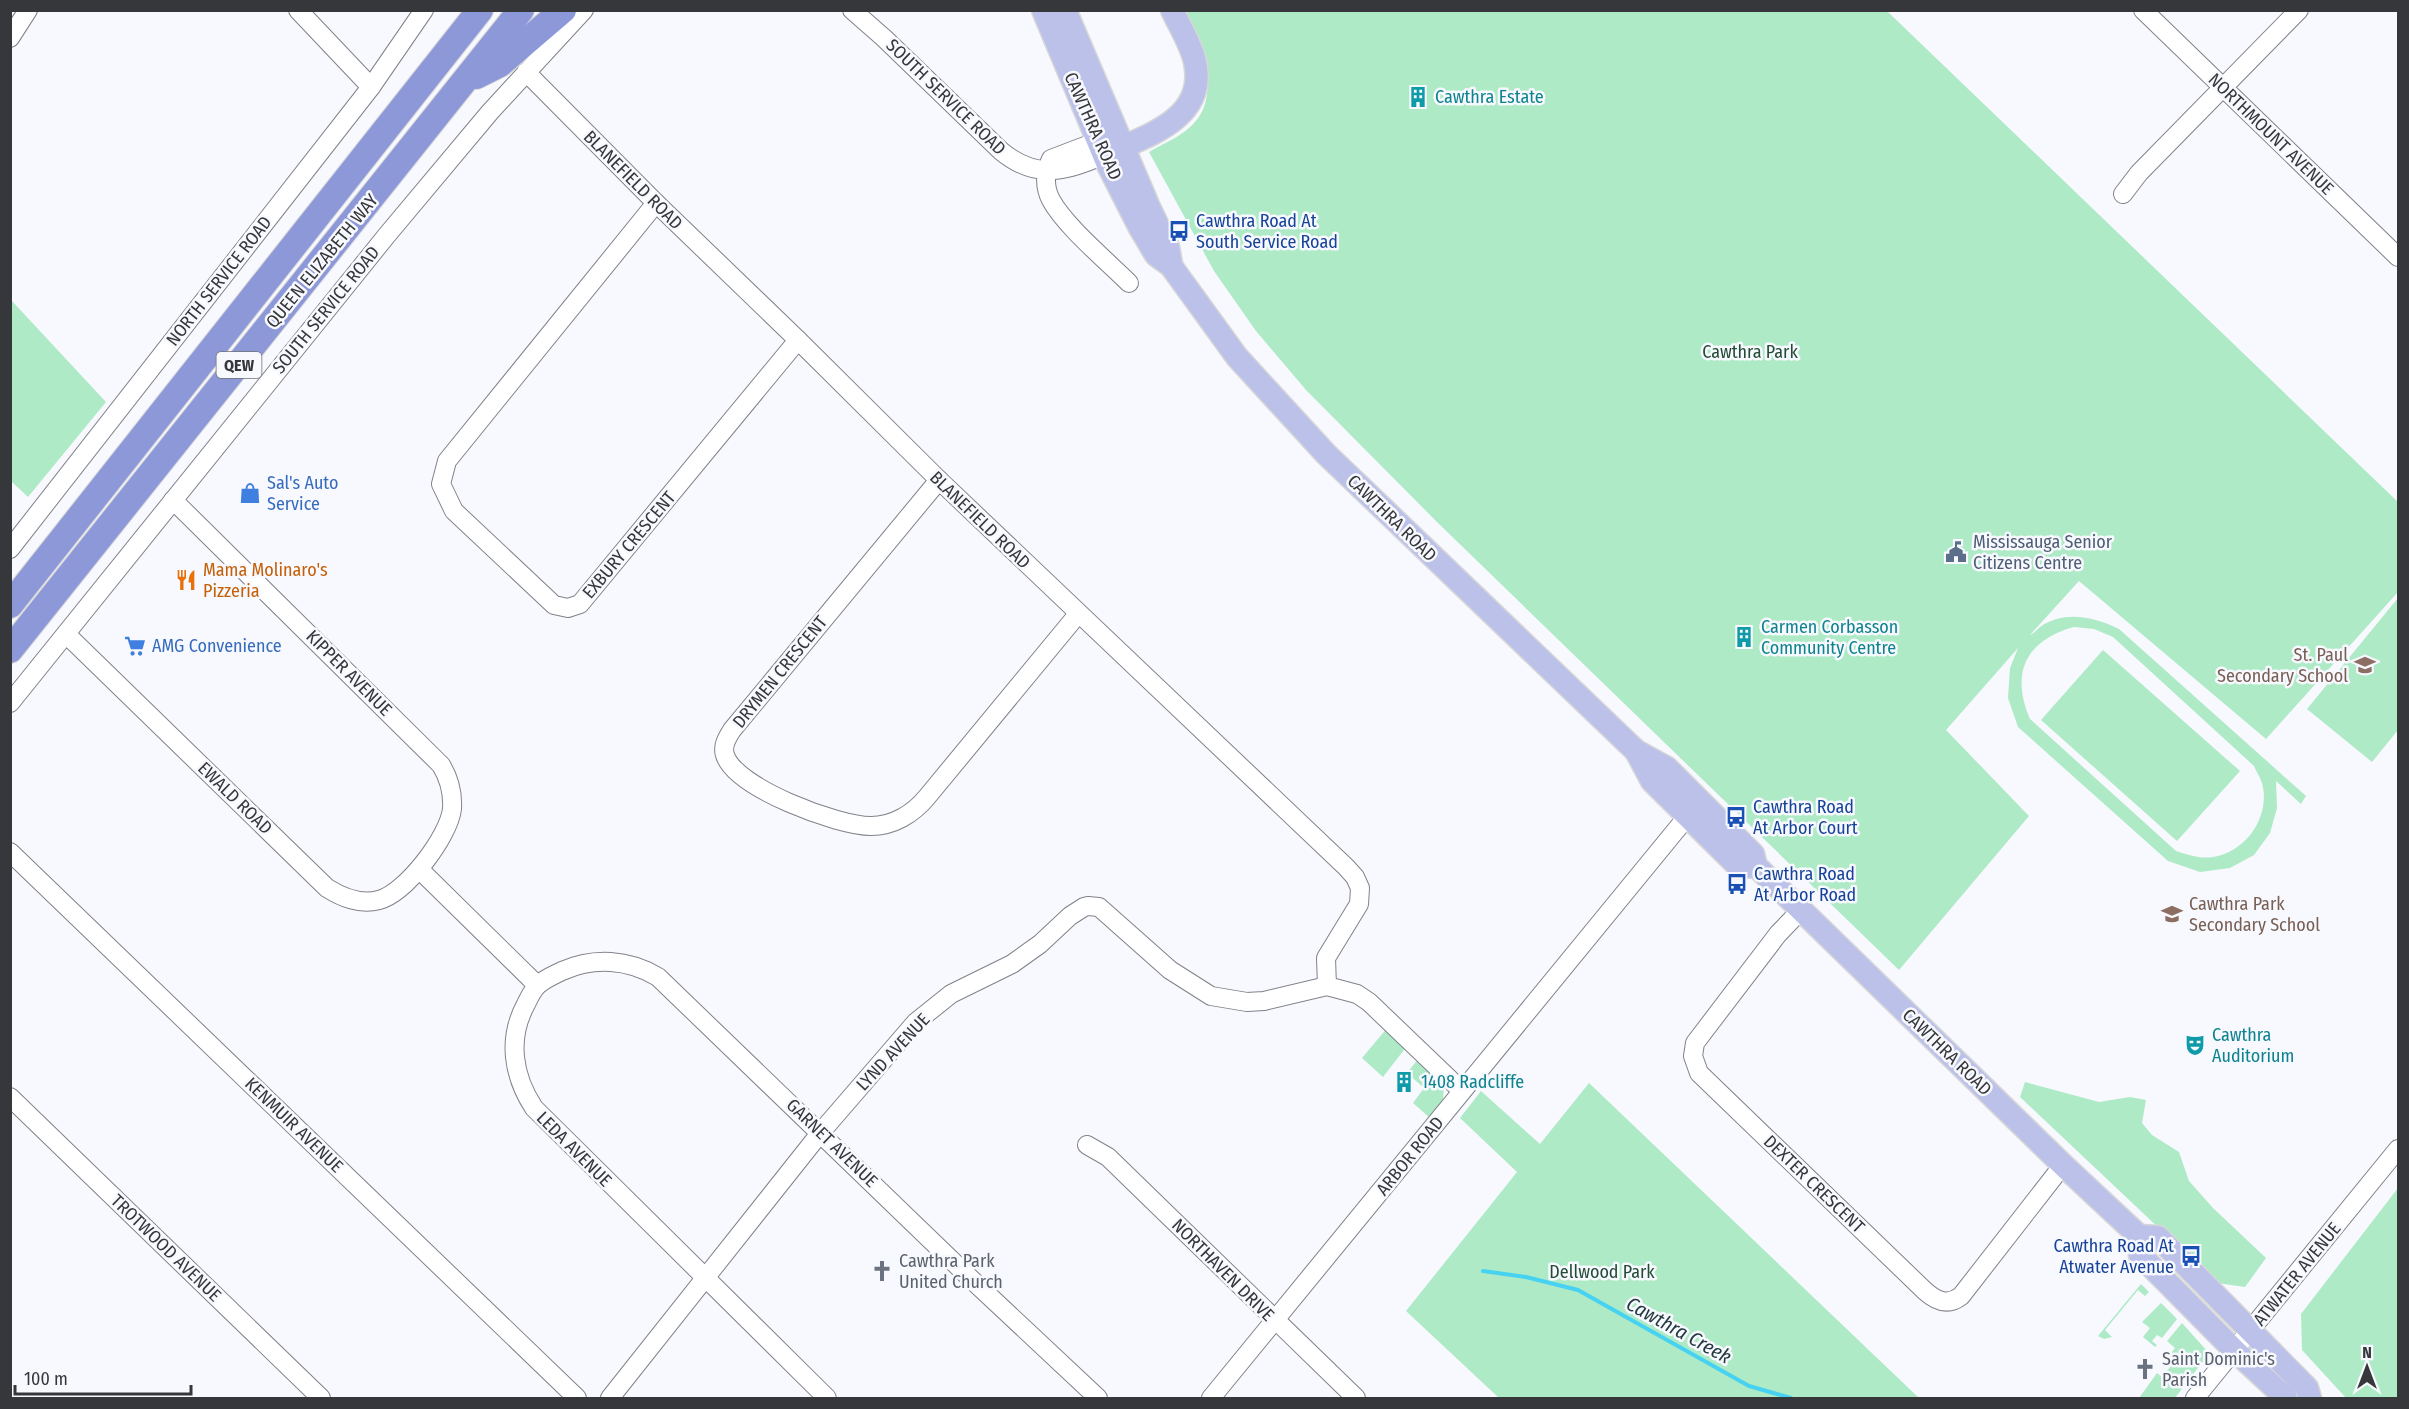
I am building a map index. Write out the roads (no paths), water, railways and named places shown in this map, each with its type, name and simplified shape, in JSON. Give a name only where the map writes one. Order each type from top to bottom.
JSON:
[{"type":"highway","points":[[330,200],[384,115],[457,10]]},
{"type":"highway","name":"QUEEN ELIZABETH WAY","points":[[10,605],[480,10]]},
{"type":"highway","name":"QUEEN ELIZABETH WAY","points":[[10,650],[521,10]]},
{"type":"highway","points":[[465,82],[500,64],[563,10]]},
{"type":"main road","name":"CAWTHRA ROAD","points":[[1043,10],[1111,144],[1168,247],[1171,266],[1236,357],[1326,454],[1636,751],[1652,781],[1694,808],[1739,867],[1756,866],[2062,1165],[2139,1236],[2158,1237],[2307,1388],[2310,1398]]},
{"type":"main road","name":"CAWTHRA ROAD","points":[[1065,10],[1111,144]]},
{"type":"main road","points":[[1111,144],[1171,105],[1181,85],[1179,56],[1158,10]]},
{"type":"main road","points":[[1111,144],[1174,121],[1191,99],[1196,84],[1195,62],[1172,10]]},
{"type":"main road","name":"CAWTHRA ROAD","points":[[2139,1236],[2140,1255],[2234,1350],[2286,1398]]},
{"type":"street","points":[[10,38],[28,10]]},
{"type":"street","points":[[298,10],[371,87]]},
{"type":"street","name":"NORTH SERVICE ROAD","points":[[10,549],[371,87],[424,10]]},
{"type":"street","name":"SOUTH SERVICE ROAD","points":[[10,703],[387,235],[526,72],[584,10]]},
{"type":"street","name":"SOUTH SERVICE ROAD","points":[[852,10],[1010,158],[1028,168],[1046,170]]},
{"type":"street","name":"NORTHMOUNT AVENUE","points":[[2143,10],[2398,257]]},
{"type":"street","points":[[2123,194],[2139,173],[2224,89],[2299,10]]},
{"type":"street","name":"BLANEFIELD ROAD","points":[[526,72],[656,203],[939,480],[1355,877],[1360,888],[1359,904],[1326,958],[1327,986]]},
{"type":"street","points":[[1111,144],[1051,159],[1046,170],[1050,198],[1060,213],[1129,283]]},
{"type":"street","name":"EXBURY CRESCENT","points":[[656,203],[447,461],[441,484],[454,511],[554,605],[568,608],[580,604],[798,340]]},
{"type":"street","name":"DRYMEN CRESCENT","points":[[939,480],[732,730],[724,744],[731,767],[784,801],[828,818],[871,826],[902,818],[927,797],[1078,614]]},
{"type":"street","name":"KIPPER AVENUE","points":[[173,500],[441,765],[452,794],[452,810],[449,822],[419,869]]},
{"type":"street","name":"EWALD ROAD","points":[[66,634],[332,891],[346,899],[371,902],[383,899],[419,869]]},
{"type":"street","name":"ARBOR ROAD","points":[[1211,1398],[1694,808]]},
{"type":"street","name":"KENMUIR AVENUE","points":[[10,852],[577,1398]]},
{"type":"street","points":[[419,869],[537,985]]},
{"type":"street","name":"LYND AVENUE","points":[[610,1398],[821,1132],[916,1022],[951,994],[1012,964],[1040,944],[1070,916],[1088,906],[1099,907],[1170,970],[1211,996],[1247,1002],[1327,986]]},
{"type":"street","name":"DEXTER CRESCENT","points":[[1802,910],[1778,934],[1695,1043],[1693,1056],[1699,1073],[1925,1291],[1942,1302],[1956,1300],[1961,1296],[2062,1165]]},
{"type":"street","name":"GARNET AVENUE","points":[[537,985],[566,970],[589,962],[615,962],[645,969],[673,989],[978,1286],[1098,1398]]},
{"type":"street","name":"LEDA AVENUE","points":[[537,985],[519,1018],[515,1039],[515,1061],[524,1093],[546,1122],[827,1398]]},
{"type":"street","points":[[1327,986],[1350,992],[1369,1002],[1462,1091]]},
{"type":"street","name":"TROTWOOD AVENUE","points":[[10,1097],[321,1398]]},
{"type":"street","name":"NORTHAVEN DRIVE","points":[[1087,1145],[1108,1157],[1275,1322],[1356,1398]]},
{"type":"street","name":"ATWATER AVENUE","points":[[2195,1398],[2398,1149]]},
{"type":"waterway","name":"Cawthra Creek","points":[[1483,1271],[1526,1277],[1578,1290],[1749,1386],[1791,1398]]},
{"type":"place","name":"Cawthra Estate","points":[[1418,97]]},
{"type":"place","name":"Cawthra Road At South Service Road","points":[[1179,231]]},
{"type":"place","name":"Sal's Auto Service","points":[[250,493]]},
{"type":"place","name":"Mississauga Senior Citizens Centre","points":[[1956,552]]},
{"type":"place","name":"Mama Molinaro's Pizzeria","points":[[186,580]]},
{"type":"place","name":"Carmen Corbasson Community Centre","points":[[1744,637]]},
{"type":"place","name":"AMG Convenience","points":[[135,646]]},
{"type":"place","name":"St. Paul Secondary School","points":[[2365,665]]},
{"type":"place","name":"Cawthra Road At Arbor Court","points":[[1736,817]]},
{"type":"place","name":"Cawthra Road At Arbor Road","points":[[1737,884]]},
{"type":"place","name":"Cawthra Park Secondary School","points":[[2172,914]]},
{"type":"place","name":"Cawthra Auditorium","points":[[2195,1045]]},
{"type":"place","name":"1408 Radcliffe","points":[[1404,1082]]},
{"type":"place","name":"Cawthra Road At Atwater Avenue","points":[[2191,1256]]},
{"type":"place","name":"Cawthra Park United Church","points":[[882,1271]]},
{"type":"place","name":"Saint Dominic's Parish","points":[[2145,1369]]},
{"type":"park label","name":"Cawthra Park","points":[[1750,352]]},
{"type":"park label","name":"Dellwood Park","points":[[1602,1272]]}]
